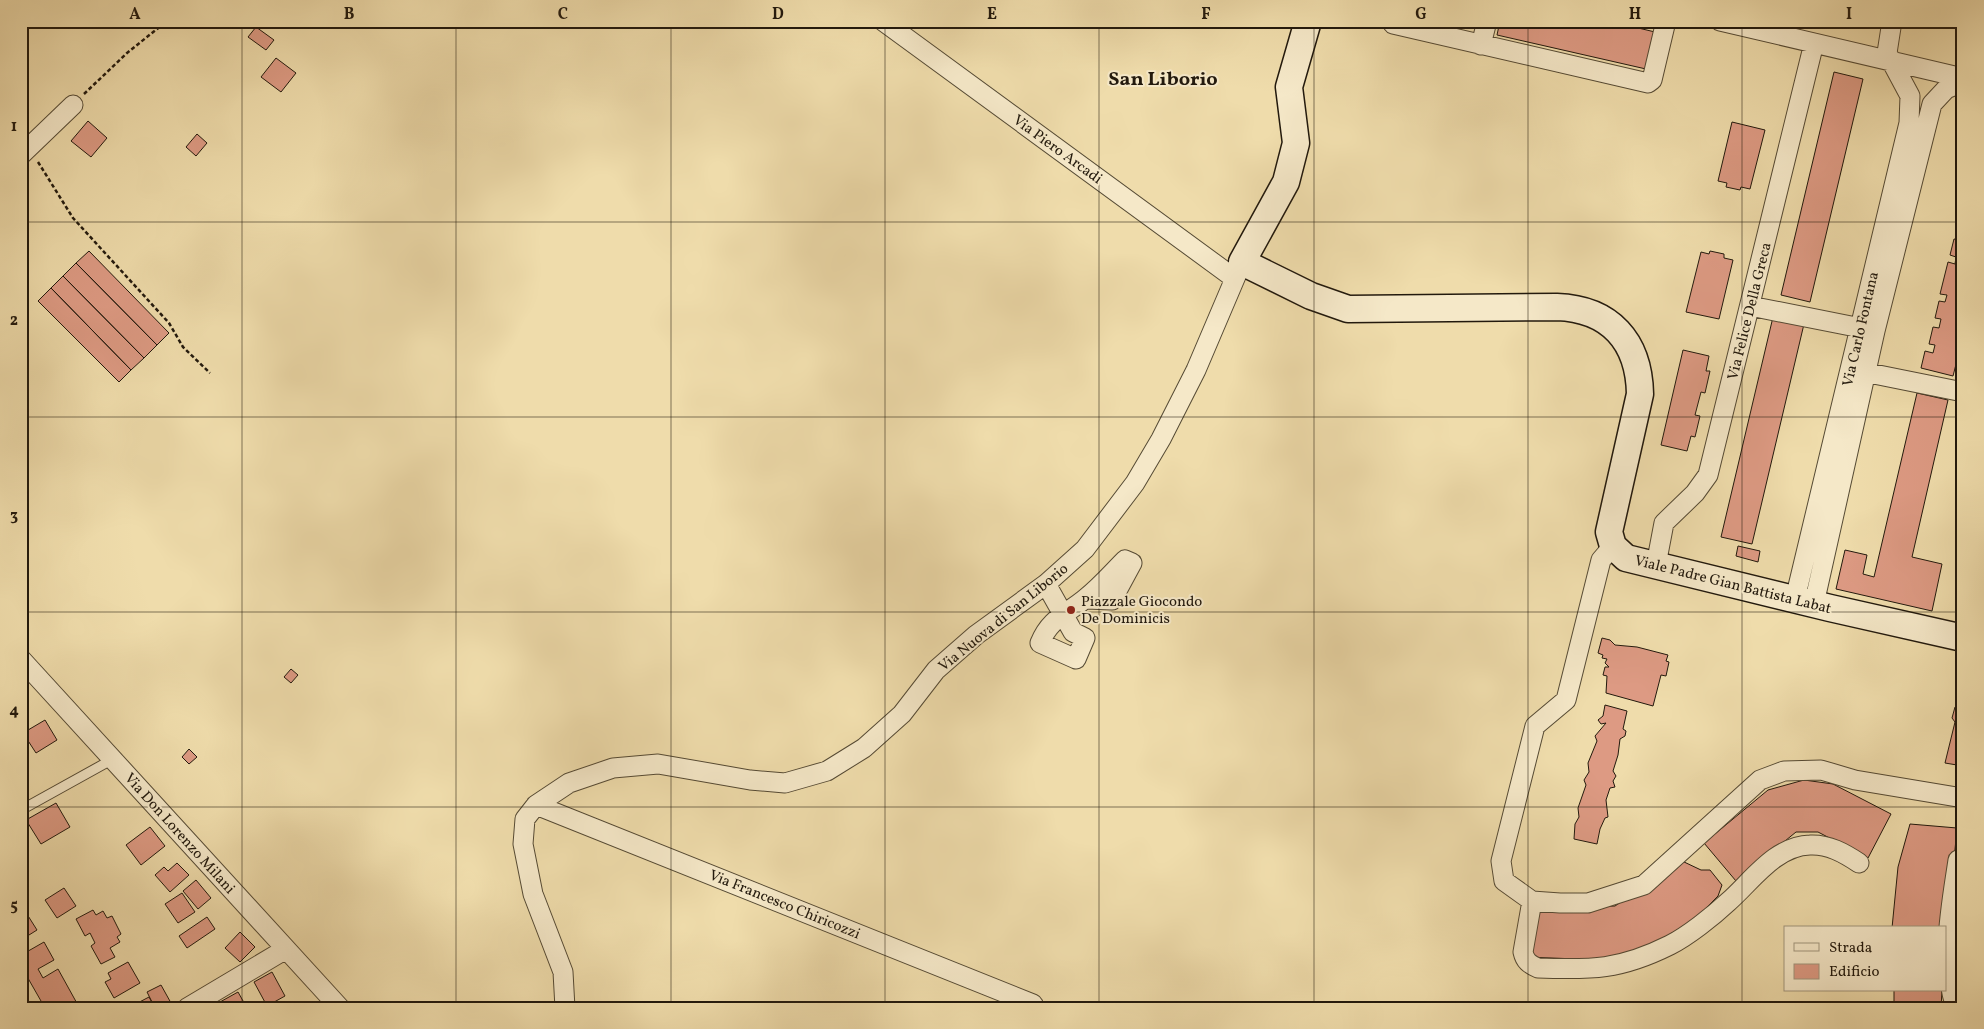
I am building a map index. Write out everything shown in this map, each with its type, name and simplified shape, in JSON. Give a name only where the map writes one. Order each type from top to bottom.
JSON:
[{"type":"street","name":"Via Piero Arcadi","points":[[882,21],[1238,270]]},
{"type":"street","name":"Via Nuova di San Liborio","points":[[536,804],[569,784],[613,768],[658,764],[750,780],[785,783],[827,771],[864,748],[902,714],[936,670],[976,635],[1046,584],[1085,549],[1135,483],[1161,439],[1196,370],[1238,270],[1286,182],[1296,143],[1289,87],[1308,21]]},
{"type":"street","points":[[1481,45],[1487,21]]},
{"type":"street","points":[[1393,24],[1648,83],[1652,80],[1666,21]]},
{"type":"street","points":[[1720,21],[1963,78]]},
{"type":"street","name":"Via Carlo Fontana","points":[[1804,601],[1858,371],[1909,123],[1910,96],[1893,61],[1887,53],[1892,21]]},
{"type":"street","name":"Via Felice Della Greca","points":[[1656,565],[1664,523],[1695,493],[1708,475],[1814,42]]},
{"type":"street","name":"Via Carlo Fontana","points":[[1867,329],[1932,104],[1946,89],[1963,82]]},
{"type":"street","points":[[25,152],[73,105]]},
{"type":"street","points":[[1238,270],[1348,309],[1577,308],[1593,313],[1613,326],[1627,342],[1635,356],[1640,377],[1640,394],[1611,519],[1609,532],[1613,546],[1601,560],[1566,700],[1535,726],[1501,861],[1504,882],[1532,901],[1588,903],[1644,885],[1760,780],[1784,771],[1821,770],[1855,780],[1963,798]]},
{"type":"street","points":[[1750,306],[1867,329]]},
{"type":"street","points":[[1858,371],[1963,392]]},
{"type":"street","name":"Viale Padre Gian Battista Labat","points":[[1613,546],[1626,558],[1963,638]]},
{"type":"street","points":[[1046,584],[1063,614],[1086,599]]},
{"type":"street","name":"Via Don Lorenzo Milani","points":[[21,659],[340,1008]]},
{"type":"street","points":[[536,804],[525,818],[523,844],[533,894],[563,972],[565,1008]]},
{"type":"street","name":"Via Francesco Chiricozzi","points":[[536,804],[1033,1004]]},
{"type":"street","points":[[1532,901],[1524,959],[1530,965],[1538,968],[1587,970],[1627,964],[1672,944],[1727,903],[1770,862],[1796,846],[1820,845],[1841,851],[1858,863]]},
{"type":"street","points":[[1956,1008],[1949,988],[1948,938],[1958,860]]},
{"type":"street","points":[[187,1008],[286,949]]},
{"type":"lane","points":[[21,810],[112,759]]},
{"type":"path","points":[[73,105],[126,53],[167,21]]},
{"type":"path","points":[[25,152],[51,181],[73,218],[169,323],[183,346],[210,373]]},
{"type":"building","points":[[1440,21],[1462,21],[1461,26]]},
{"type":"building","points":[[1500,21],[1609,21],[1655,32],[1646,69],[1497,35]]},
{"type":"building","points":[[256,27],[274,40],[266,50],[248,37]]},
{"type":"building","points":[[276,58],[296,73],[281,92],[261,77]]},
{"type":"building","points":[[1834,72],[1863,79],[1810,302],[1781,295]]},
{"type":"building","points":[[88,121],[107,138],[91,157],[71,141]]},
{"type":"building","points":[[1732,122],[1765,130],[1750,189],[1741,187],[1740,190],[1726,187],[1727,183],[1718,181]]},
{"type":"building","points":[[197,134],[207,143],[196,156],[186,147]]},
{"type":"building","points":[[1960,213],[1963,213],[1963,337],[1953,376],[1921,368],[1925,351],[1933,353],[1935,345],[1929,344],[1933,327],[1939,328],[1941,319],[1935,318],[1939,301],[1945,302],[1947,295],[1940,294],[1948,262],[1955,264],[1956,257],[1950,255],[1954,239],[1960,240],[1962,231],[1956,230]]},
{"type":"building","points":[[89,251],[169,333],[157,345],[76,263]]},
{"type":"building","points":[[1710,251],[1724,254],[1724,258],[1733,260],[1719,319],[1686,312],[1701,252],[1709,254]]},
{"type":"building","points":[[76,263],[157,345],[144,358],[63,276]]},
{"type":"building","points":[[63,276],[144,358],[131,370],[51,288]]},
{"type":"building","points":[[51,288],[131,370],[119,382],[38,301]]},
{"type":"building","points":[[1773,317],[1804,324],[1752,544],[1721,537]]},
{"type":"building","points":[[1683,350],[1709,356],[1706,371],[1710,371],[1705,393],[1701,392],[1695,415],[1700,416],[1695,437],[1691,436],[1687,451],[1661,445]]},
{"type":"building","points":[[1917,393],[1948,400],[1912,557],[1942,564],[1932,611],[1836,589],[1845,550],[1867,555],[1863,574],[1874,577]]},
{"type":"building","points":[[1738,546],[1760,551],[1758,562],[1736,556]]},
{"type":"building","points":[[1602,638],[1610,640],[1615,645],[1637,647],[1668,655],[1666,661],[1669,662],[1666,676],[1661,675],[1653,706],[1606,693],[1607,676],[1603,675],[1605,667],[1609,667],[1605,663],[1607,659],[1602,658],[1603,655],[1598,653]]},
{"type":"building","points":[[291,669],[298,675],[291,683],[284,677]]},
{"type":"building","points":[[1605,705],[1627,711],[1623,729],[1626,731],[1625,736],[1620,739],[1613,771],[1616,776],[1613,781],[1615,787],[1610,788],[1606,800],[1608,817],[1605,818],[1600,829],[1597,844],[1574,839],[1575,824],[1579,817],[1578,808],[1586,785],[1584,780],[1589,772],[1588,763],[1597,741],[1595,736],[1606,723],[1601,724],[1598,720],[1603,716]]},
{"type":"building","points":[[1955,707],[1963,709],[1963,766],[1945,763],[1955,722],[1952,718]]},
{"type":"building","points":[[45,720],[57,740],[36,753],[23,733]]},
{"type":"building","points":[[189,749],[197,757],[189,764],[182,757]]},
{"type":"building","points":[[21,762],[26,769],[21,772]]},
{"type":"building","points":[[1804,780],[1833,784],[1891,814],[1868,858],[1818,832],[1796,832],[1736,881],[1704,843],[1768,790]]},
{"type":"building","points":[[56,803],[70,827],[41,844],[26,820]]},
{"type":"building","points":[[1910,824],[1957,828],[1946,946],[1946,926],[1892,926],[1898,867]]},
{"type":"building","points":[[150,827],[165,846],[141,865],[126,845]]},
{"type":"building","points":[[1682,861],[1701,870],[1710,870],[1722,885],[1718,896],[1694,920],[1648,947],[1604,960],[1525,957],[1539,908],[1615,906]]},
{"type":"building","points":[[177,863],[189,875],[170,892],[155,875],[164,867],[168,871]]},
{"type":"building","points":[[196,880],[211,898],[198,909],[183,891]]},
{"type":"building","points":[[64,888],[76,906],[57,918],[45,900]]},
{"type":"building","points":[[182,893],[195,912],[178,923],[165,904]]},
{"type":"building","points":[[93,910],[96,915],[103,911],[107,918],[112,916],[121,934],[117,937],[120,942],[110,948],[115,957],[101,964],[91,946],[95,943],[90,933],[85,936],[76,919]]},
{"type":"building","points":[[25,911],[37,930],[21,940],[21,914]]},
{"type":"building","points":[[207,917],[215,929],[187,948],[179,936]]},
{"type":"building","points":[[240,932],[255,947],[240,962],[225,948]]},
{"type":"building","points":[[44,942],[54,960],[38,969],[43,978],[58,969],[79,1007],[45,1008],[21,966],[21,962],[26,959],[23,954]]},
{"type":"building","points":[[128,962],[140,983],[114,998],[105,982],[111,979],[108,973]]},
{"type":"building","points":[[272,972],[285,996],[267,1006],[254,982]]},
{"type":"building","points":[[161,985],[171,1003],[161,1008],[155,1008],[147,992]]},
{"type":"building","points":[[238,992],[247,1008],[224,1008],[220,1002]]},
{"type":"building","points":[[1894,992],[1942,992],[1941,1008],[1894,1004]]},
{"type":"building","points":[[149,997],[155,1008],[130,1007]]},
{"type":"building","points":[[308,1001],[314,1008],[301,1008]]},
{"type":"place","name":"Piazzale Giocondo De Dominicis","points":[[1071,610]]},
{"type":"district","name":"San Liborio","points":[[1163,78]]}]
